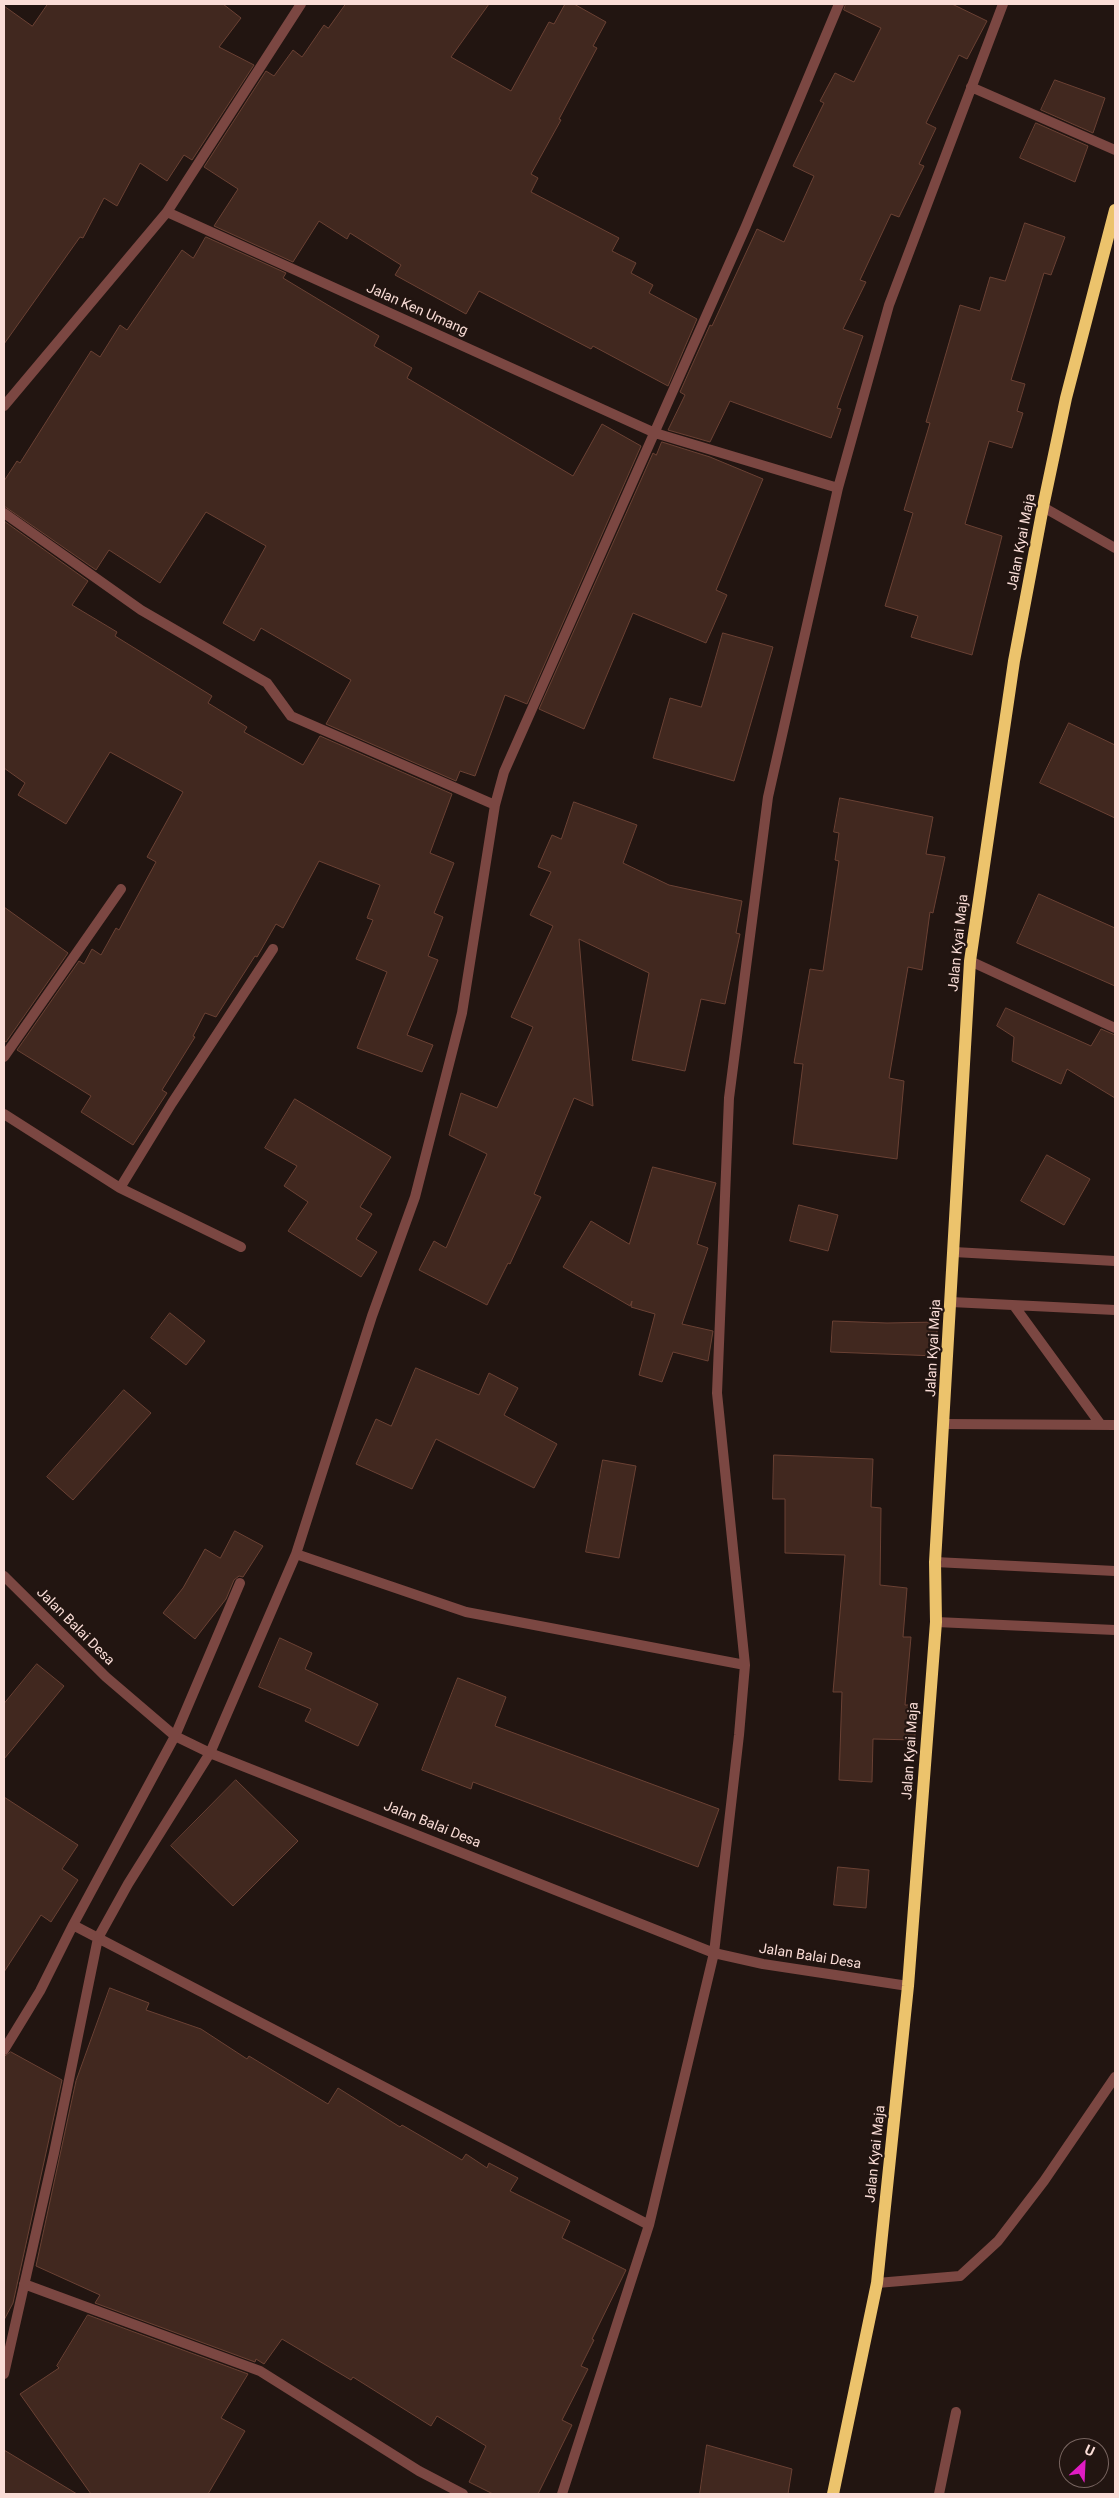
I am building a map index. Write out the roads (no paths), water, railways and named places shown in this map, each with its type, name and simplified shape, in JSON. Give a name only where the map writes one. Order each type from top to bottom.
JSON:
[{"type":"main road","name":"Jalan Kyai Maja","points":[[833,2494],[877,2283],[908,1986],[936,1622],[935,1568],[970,961],[1013,670],[1043,507],[1066,398],[1115,210]]},
{"type":"street","points":[[4,406],[167,212],[301,4]]},
{"type":"street","points":[[4,2374],[95,1937],[210,1753],[296,1554],[372,1316],[415,1197],[462,1012],[495,805],[504,772],[746,226],[839,4]]},
{"type":"street","points":[[562,2494],[649,2225],[714,1953],[739,1735],[744,1665],[718,1392],[729,1098],[768,797],[838,488],[889,305],[1003,4]]},
{"type":"street","points":[[971,87],[1112,149]]},
{"type":"street","name":"Jalan Ken Umang","points":[[167,212],[655,433],[838,488]]},
{"type":"street","points":[[1043,507],[1115,548]]},
{"type":"street","points":[[4,513],[141,610],[267,683],[291,716],[495,805]]},
{"type":"street","points":[[4,1057],[122,889]]},
{"type":"street","points":[[120,1188],[172,1103],[273,949]]},
{"type":"street","points":[[970,961],[1115,1028]]},
{"type":"street","points":[[4,1114],[120,1188],[241,1247]]},
{"type":"street","points":[[954,1252],[1115,1261]]},
{"type":"street","points":[[951,1302],[1015,1307],[1115,1310]]},
{"type":"street","points":[[1015,1307],[1101,1425]]},
{"type":"street","points":[[944,1424],[1115,1425]]},
{"type":"street","points":[[296,1554],[466,1612],[744,1665]]},
{"type":"street","points":[[935,1568],[1115,1571]]},
{"type":"street","name":"Jalan Balai Desa","points":[[4,1576],[106,1677],[175,1736],[210,1753],[714,1953],[763,1964],[908,1986]]},
{"type":"street","points":[[4,2050],[76,1927],[175,1736],[240,1583]]},
{"type":"street","points":[[936,1622],[1115,1630]]},
{"type":"street","points":[[76,1927],[649,2225]]},
{"type":"street","points":[[877,2283],[960,2276],[998,2241],[1038,2188],[1115,2077]]},
{"type":"street","points":[[24,2284],[260,2372],[419,2471],[463,2494]]},
{"type":"street","points":[[939,2494],[956,2412]]}]
